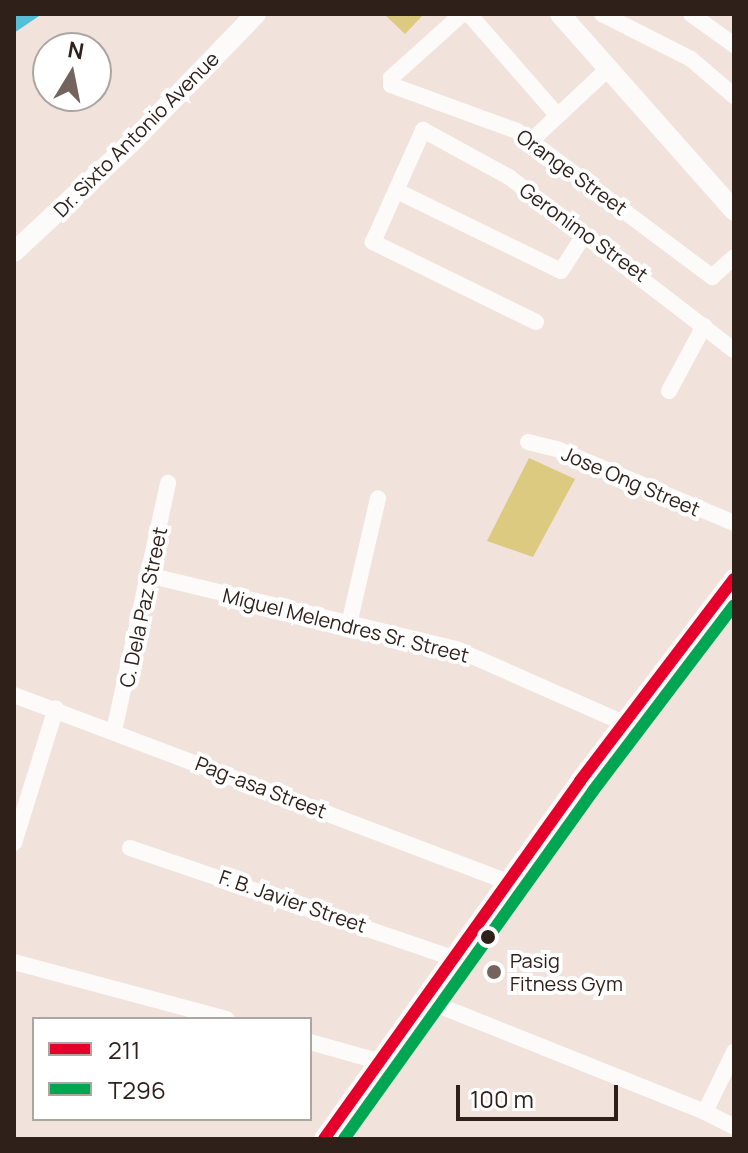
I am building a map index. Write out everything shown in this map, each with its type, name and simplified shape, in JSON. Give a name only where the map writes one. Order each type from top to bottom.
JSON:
[{"type":"main road","name":"Dr. Sixto Antonio Avenue","points":[[14,252],[131,143],[256,14]]},
{"type":"main road","points":[[560,14],[733,208]]},
{"type":"main road","points":[[324,1139],[624,723],[734,579]]},
{"type":"street","name":"Orange Street","points":[[462,14],[391,78],[391,85],[532,140],[712,277],[734,257]]},
{"type":"street","points":[[469,14],[557,115]]},
{"type":"street","points":[[602,14],[691,59],[734,96]]},
{"type":"street","points":[[691,14],[734,45]]},
{"type":"street","points":[[532,140],[608,69]]},
{"type":"street","name":"Geronimo Street","points":[[397,191],[423,130],[485,160],[734,350]]},
{"type":"street","points":[[536,322],[373,242],[397,191],[561,271],[584,235]]},
{"type":"street","points":[[669,391],[704,326]]},
{"type":"street","name":"Jose Ong Street","points":[[528,442],[559,450],[734,523]]},
{"type":"street","name":"C. Dela Paz Street","points":[[114,731],[152,576],[168,483]]},
{"type":"street","points":[[349,624],[378,498]]},
{"type":"street","name":"Miguel Melendres Sr. Street","points":[[152,576],[456,649],[624,723]]},
{"type":"street","name":"Pag-asa Street","points":[[14,695],[56,708],[508,882]]},
{"type":"street","points":[[14,843],[56,708]]},
{"type":"street","name":"F. B. Javier Street","points":[[130,848],[454,958]]},
{"type":"street","points":[[14,962],[220,1017]]},
{"type":"street","points":[[425,1000],[708,1112],[734,1127]]},
{"type":"street","points":[[312,1043],[381,1062]]},
{"type":"street","points":[[708,1112],[733,1059]]},
{"type":"shaded area","points":[[384,14],[424,14],[405,34]]},
{"type":"shaded area","points":[[529,458],[575,479],[533,557],[487,541]]},
{"type":"water","points":[[14,14],[42,14],[14,33]]},
{"type":"transit line","name":"211","points":[[324,1139],[580,781],[734,579]]},
{"type":"transit line","name":"T296","points":[[344,1139],[593,791],[734,605]]},
{"type":"place","name":"Pasig Fitness Gym","points":[[494,972]]}]
